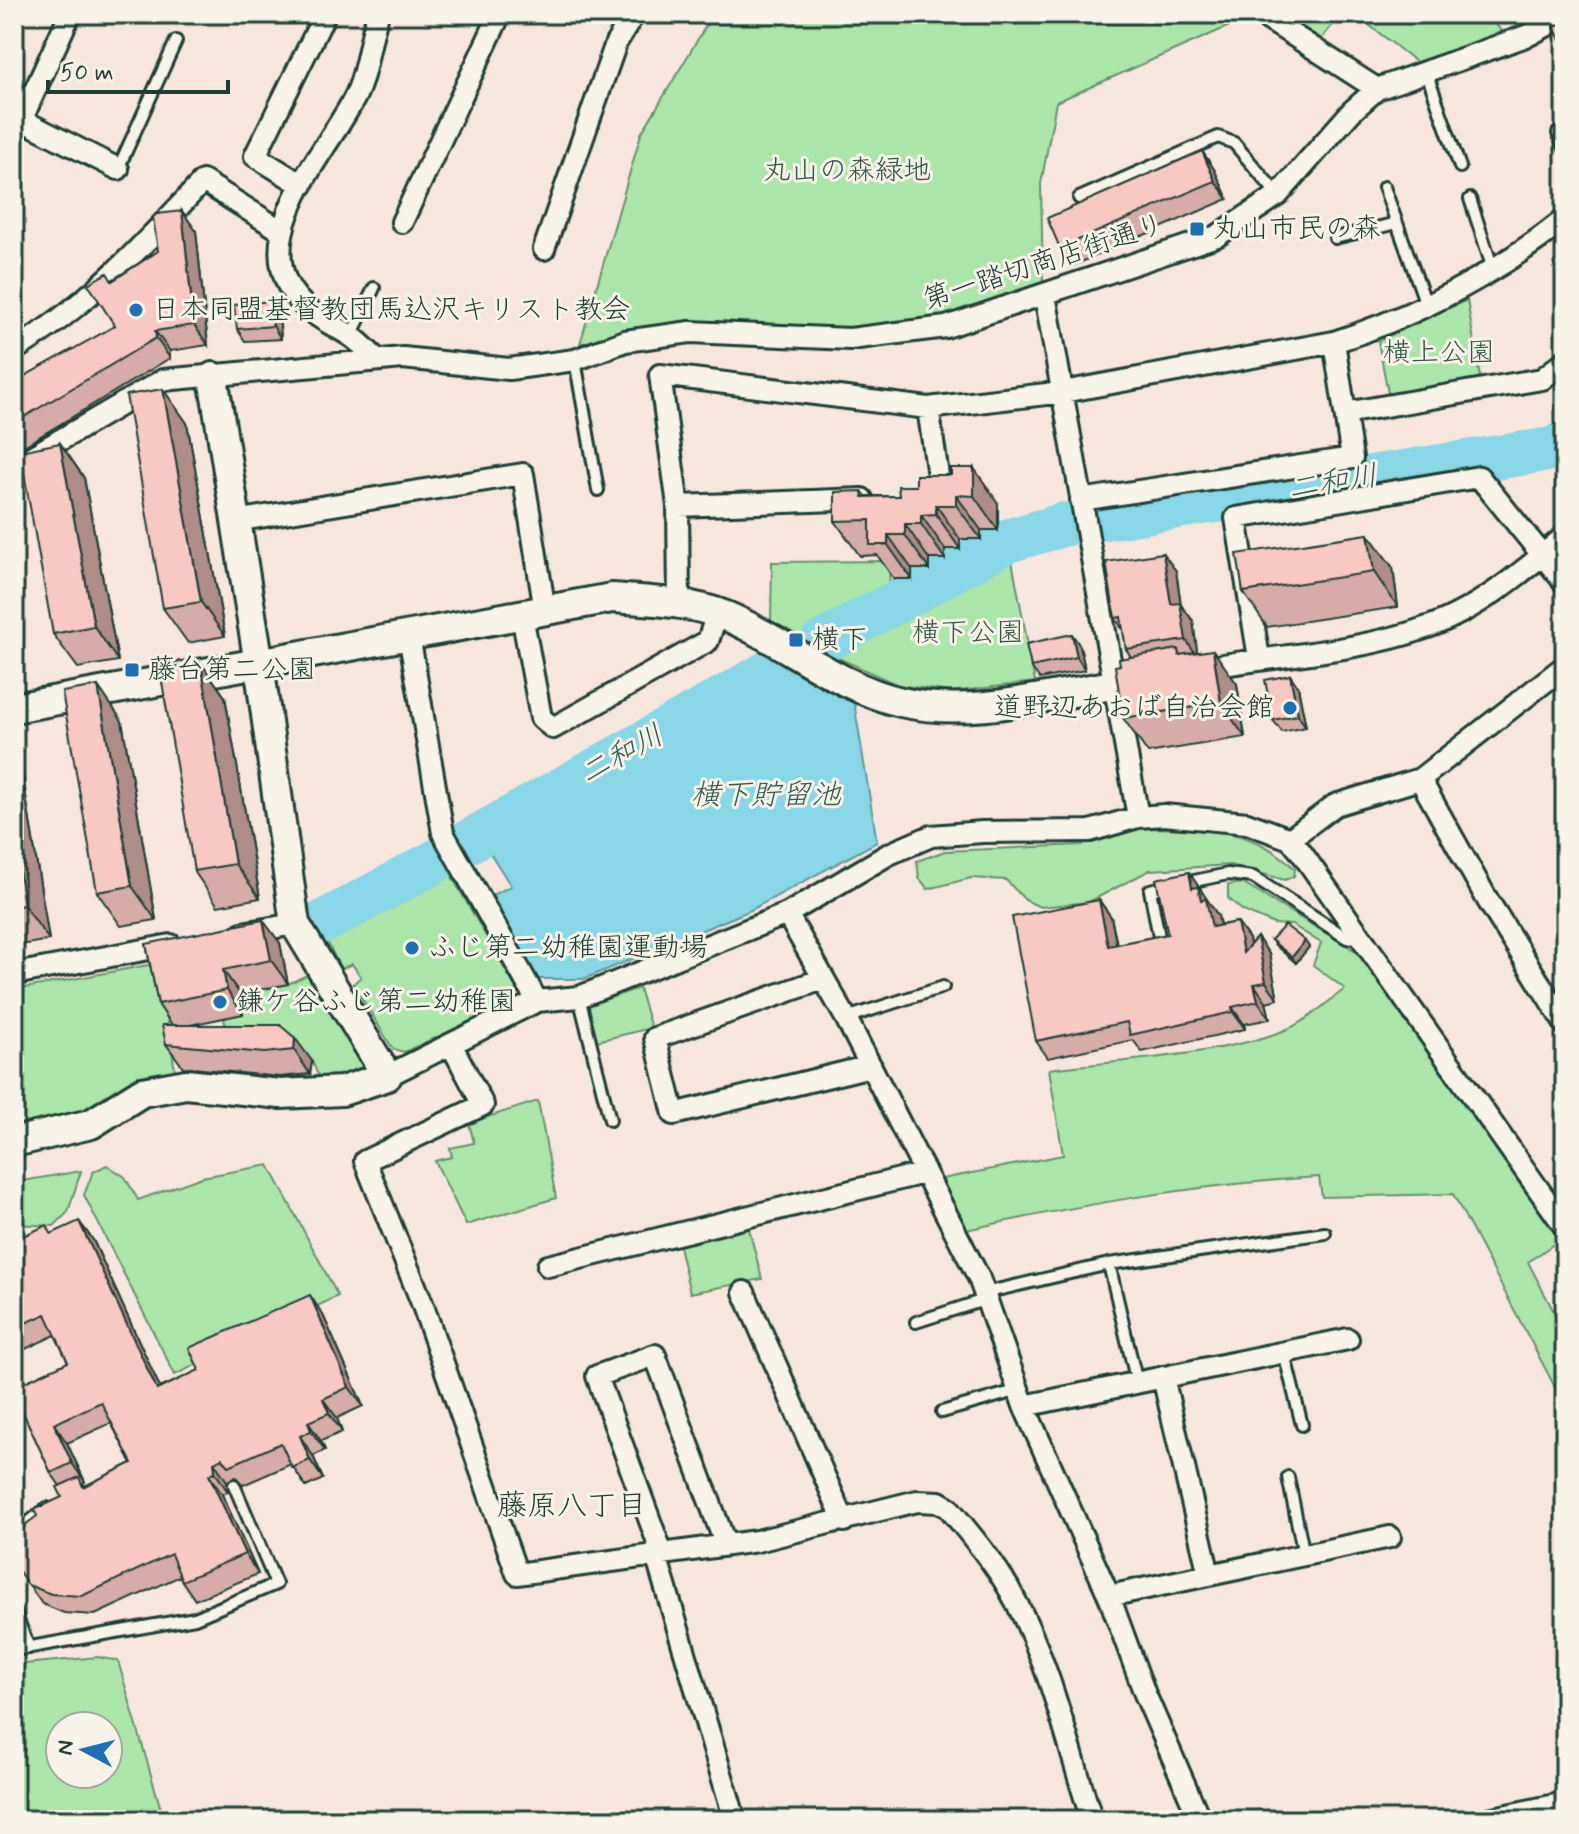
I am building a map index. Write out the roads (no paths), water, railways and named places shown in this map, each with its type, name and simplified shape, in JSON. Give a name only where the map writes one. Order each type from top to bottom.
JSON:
[{"type":"street","points":[[70,14],[17,124],[118,169]]},
{"type":"street","points":[[302,185],[255,156],[325,14]]},
{"type":"street","points":[[376,359],[351,336],[316,318],[288,285],[280,260],[280,230],[302,185],[357,94],[378,14]]},
{"type":"street","points":[[402,222],[500,14]]},
{"type":"street","points":[[544,249],[616,43],[634,14]]},
{"type":"street","points":[[1260,14],[1377,89]]},
{"type":"street","name":"第一踏切商店街通り","points":[[14,467],[163,380],[403,358],[509,369],[575,360],[625,341],[659,334],[690,332],[850,339],[906,335],[946,327],[1217,236],[1278,195],[1352,111],[1377,89],[1529,35],[1565,16]]},
{"type":"street","points":[[14,350],[50,329],[92,294],[203,181],[280,230]]},
{"type":"street","points":[[679,603],[678,506],[660,375],[928,408],[1063,392],[1334,342],[1427,307],[1493,269],[1565,219]]},
{"type":"street","points":[[1045,295],[1087,534],[1126,683],[1138,817]]},
{"type":"street","points":[[1082,504],[1352,458],[1334,342]]},
{"type":"street","points":[[1345,413],[1542,379],[1565,361]]},
{"type":"street","points":[[213,377],[259,664],[295,924],[387,1076]]},
{"type":"street","points":[[911,497],[941,496],[928,408]]},
{"type":"street","points":[[235,521],[523,474],[541,718],[553,728],[708,641],[717,613]]},
{"type":"street","points":[[1259,658],[1236,518],[1479,477],[1565,583]]},
{"type":"street","points":[[678,506],[880,498]]},
{"type":"street","points":[[1177,673],[1371,642],[1430,626],[1481,601],[1565,536]]},
{"type":"street","points":[[14,708],[612,598],[679,603],[717,613],[879,696],[951,709],[1126,683]]},
{"type":"street","points":[[409,635],[443,833],[537,1001]]},
{"type":"street","points":[[1290,839],[1335,805],[1420,779],[1565,666]]},
{"type":"street","points":[[1420,779],[1487,899],[1565,1024]]},
{"type":"street","points":[[14,1142],[91,1124],[142,1092],[186,1084],[280,1094],[342,1091],[387,1076],[537,1001],[579,997],[787,914],[889,854],[931,836],[970,832],[1090,831],[1138,817],[1164,815],[1247,823],[1290,839],[1362,935],[1565,1227]]},
{"type":"street","points":[[787,914],[871,1066],[985,1296],[1021,1398],[1109,1596],[1145,1694],[1200,1820]]},
{"type":"street","points":[[227,935],[295,924]]},
{"type":"street","points":[[14,974],[197,940]]},
{"type":"street","points":[[823,979],[655,1038],[674,1114],[871,1066]]},
{"type":"street","points":[[452,1046],[483,1105],[365,1161],[422,1303],[517,1574],[658,1552],[757,1541],[917,1501],[939,1502],[949,1508],[997,1569],[1015,1600],[1036,1649],[1092,1820]]},
{"type":"street","points":[[548,1266],[924,1173]]},
{"type":"street","points":[[744,1292],[844,1521]]},
{"type":"street","points":[[1021,1398],[1137,1383],[1348,1339]]},
{"type":"street","points":[[725,1543],[655,1355],[597,1376],[658,1552],[735,1820]]},
{"type":"street","points":[[1163,1377],[1209,1575]]},
{"type":"street","points":[[1109,1596],[1390,1537]]},
{"type":"street","points":[[1484,1820],[1565,1803]]},
{"type":"lane","points":[[118,169],[176,41]]},
{"type":"lane","points":[[1426,71],[1460,167]]},
{"type":"lane","points":[[1558,133],[1565,148]]},
{"type":"lane","points":[[1079,198],[1218,137],[1234,143],[1278,195]]},
{"type":"lane","points":[[1384,187],[1427,307]]},
{"type":"lane","points":[[1470,199],[1493,269]]},
{"type":"lane","points":[[1335,238],[1397,223]]},
{"type":"lane","points":[[351,336],[374,288]]},
{"type":"lane","points":[[575,360],[598,490]]},
{"type":"lane","points":[[1159,937],[1150,890],[1228,874],[1253,877],[1347,938],[1362,935]]},
{"type":"lane","points":[[846,1018],[943,987]]},
{"type":"lane","points":[[579,997],[610,1120]]},
{"type":"lane","points":[[916,1322],[985,1296],[1109,1264],[1325,1233]]},
{"type":"lane","points":[[1109,1264],[1137,1383]]},
{"type":"lane","points":[[1284,1353],[1302,1425]]},
{"type":"lane","points":[[942,1412],[1021,1398]]},
{"type":"lane","points":[[1288,1477],[1304,1555]]},
{"type":"lane","points":[[14,1650],[195,1618],[276,1584],[234,1485]]},
{"type":"lane","points":[[14,1534],[38,1513],[53,1506]]},
{"type":"lane","points":[[14,1610],[29,1648]]},
{"type":"water","name":"横下貯留池","points":[[796,669],[854,702],[877,842],[751,910],[584,979],[538,979],[492,895],[511,886],[487,848]]},
{"type":"waterway","name":"二和川","points":[[1099,519],[1552,449],[1565,442]]},
{"type":"waterway","name":"二和川","points":[[887,607],[1007,541],[1066,524]]},
{"type":"waterway","name":"二和川","points":[[820,644],[875,613]]},
{"type":"waterway","name":"二和川","points":[[466,843],[778,667]]},
{"type":"waterway","name":"二和川","points":[[323,922],[440,859]]},
{"type":"place","name":"丸山市民の森","points":[[1197,229]]},
{"type":"place","name":"日本同盟基督教団馬込沢キリスト教会","points":[[136,310]]},
{"type":"place","name":"横下","points":[[796,640]]},
{"type":"place","name":"藤台第二公園","points":[[132,670]]},
{"type":"place","name":"道野辺あおば自治会館","points":[[1290,708]]},
{"type":"place","name":"ふじ第二幼稚園運動場","points":[[412,948]]},
{"type":"place","name":"鎌ケ谷ふじ第二幼稚園","points":[[220,1002]]},
{"type":"district","name":"藤原八丁目","points":[[572,1506]]},
{"type":"park label","name":"丸山の森緑地","points":[[847,171]]},
{"type":"park label","name":"横上公園","points":[[1439,353]]},
{"type":"park label","name":"横下公園","points":[[968,633]]}]
